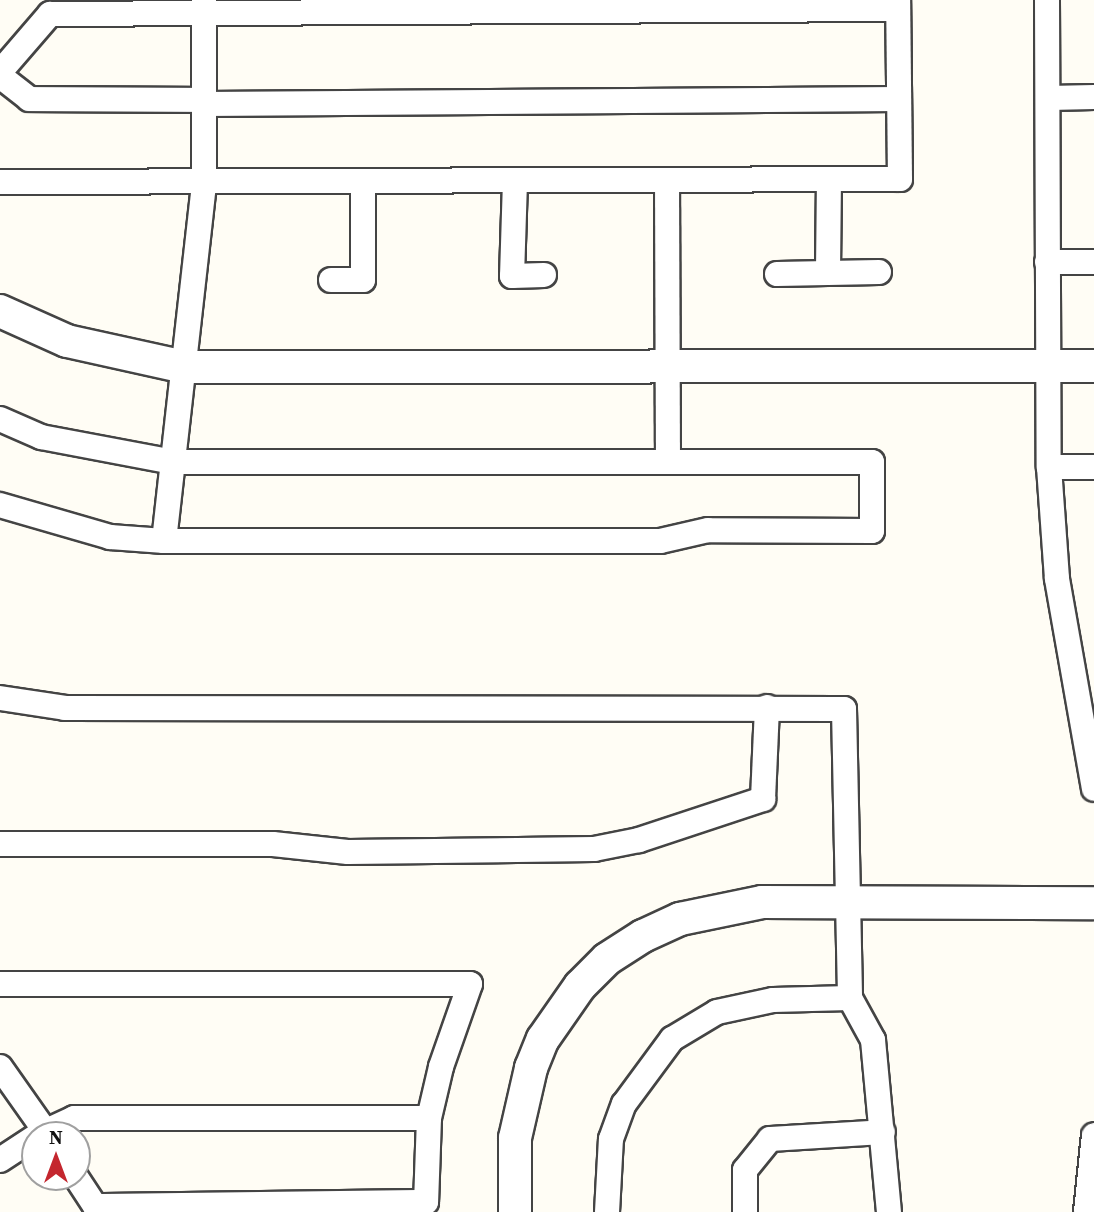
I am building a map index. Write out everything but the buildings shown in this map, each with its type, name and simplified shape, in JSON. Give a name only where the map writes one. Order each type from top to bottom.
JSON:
[{"type":"street","points":[[1047,0],[1049,467],[1061,606],[1094,789]]},
{"type":"street","points":[[0,182],[900,179],[898,5],[204,6],[50,14],[0,74],[29,99],[204,102],[899,99]]},
{"type":"street","points":[[164,541],[204,182],[204,6]]},
{"type":"street","points":[[1049,98],[1094,97]]},
{"type":"street","points":[[828,272],[829,179]]},
{"type":"street","points":[[667,180],[668,462]]},
{"type":"street","points":[[515,181],[512,276],[544,275]]},
{"type":"street","points":[[331,280],[363,280],[363,182]]},
{"type":"street","points":[[1047,262],[1094,262]]},
{"type":"street","points":[[777,274],[879,272]]},
{"type":"street","points":[[0,311],[67,341],[184,367],[1094,366]]},
{"type":"street","points":[[0,419],[41,437],[173,463],[872,462],[872,531],[708,530],[660,541],[164,541],[110,537],[0,505]]},
{"type":"street","points":[[1049,467],[1094,467]]},
{"type":"street","points":[[0,698],[65,708],[844,709],[849,998],[873,1040],[889,1212]]},
{"type":"street","points":[[0,844],[273,844],[348,852],[594,849],[639,840],[763,799],[767,707]]},
{"type":"street","points":[[515,1212],[515,1138],[531,1068],[561,1010],[607,959],[680,919],[762,902],[1094,903]]},
{"type":"street","points":[[0,984],[470,985],[440,1066],[429,1118],[426,1202],[97,1209],[85,1191]]},
{"type":"street","points":[[607,1212],[611,1139],[624,1104],[672,1039],[717,1013],[773,1000],[849,998]]},
{"type":"street","points":[[0,1067],[33,1121]]},
{"type":"street","points":[[68,1121],[74,1118],[429,1118]]},
{"type":"street","points":[[745,1212],[746,1170],[770,1139],[883,1132]]},
{"type":"street","points":[[1086,1212],[1094,1135]]},
{"type":"street","points":[[0,1160],[21,1147]]}]
